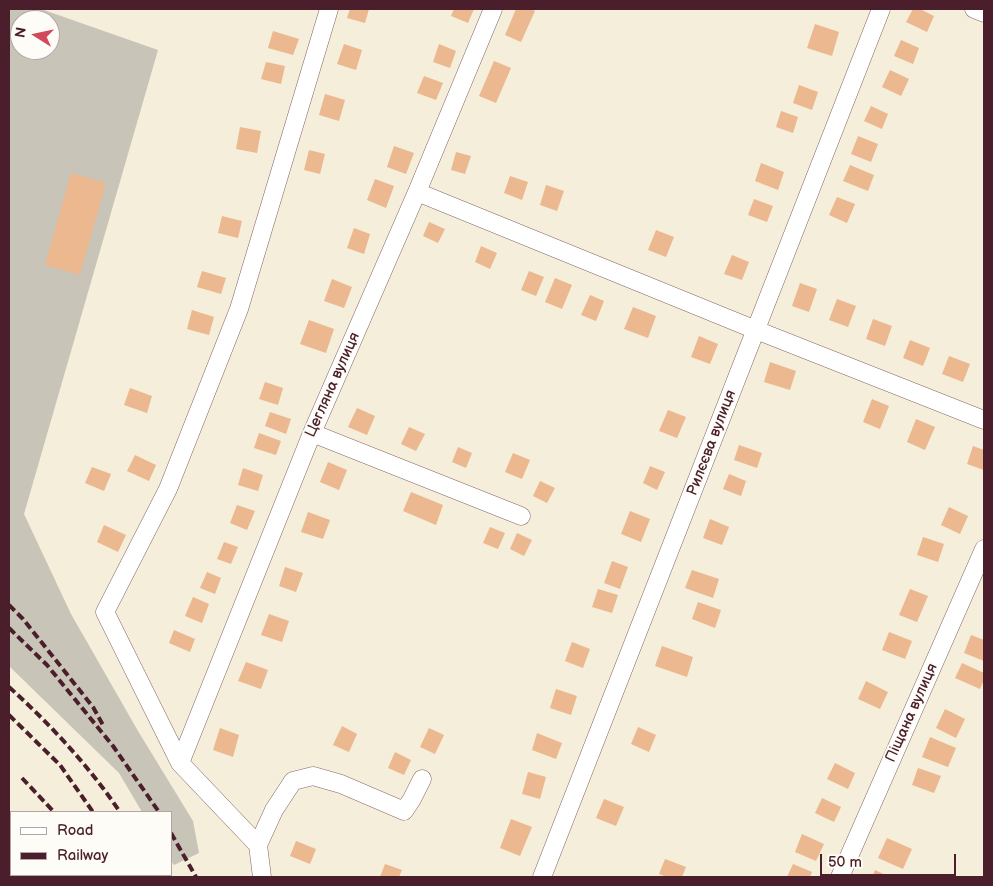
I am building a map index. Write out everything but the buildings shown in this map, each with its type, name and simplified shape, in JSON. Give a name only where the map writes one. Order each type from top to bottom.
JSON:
[{"type":"street","points":[[258,845],[180,763],[105,612],[168,489],[239,309],[330,9]]},
{"type":"street","name":"Цегляна вулиця","points":[[180,763],[312,433],[417,192],[493,9]]},
{"type":"street","name":"Рилєєва вулиця","points":[[542,877],[881,9]]},
{"type":"street","points":[[974,9],[984,13]]},
{"type":"street","points":[[417,192],[756,330],[984,420]]},
{"type":"street","points":[[312,433],[521,516]]},
{"type":"street","name":"Піщана вулиця","points":[[840,877],[984,549]]},
{"type":"street","points":[[262,877],[258,845],[274,810],[293,781],[313,776],[341,784],[404,811],[422,779]]},
{"type":"shaded area","points":[[9,9],[44,10],[10,10],[10,60],[60,60],[60,16],[158,50],[24,514],[71,614],[138,731],[193,821],[199,853],[174,865],[172,862],[172,811],[141,811],[119,773],[9,666]]},
{"type":"railway","points":[[9,605],[23,619],[93,707],[104,727]]},
{"type":"railway","points":[[9,628],[47,665],[113,746],[158,811]]},
{"type":"railway","points":[[9,687],[68,746],[119,811]]},
{"type":"railway","points":[[9,715],[60,765],[92,811]]},
{"type":"railway","points":[[22,778],[53,811]]},
{"type":"railway","points":[[172,835],[196,877]]}]
